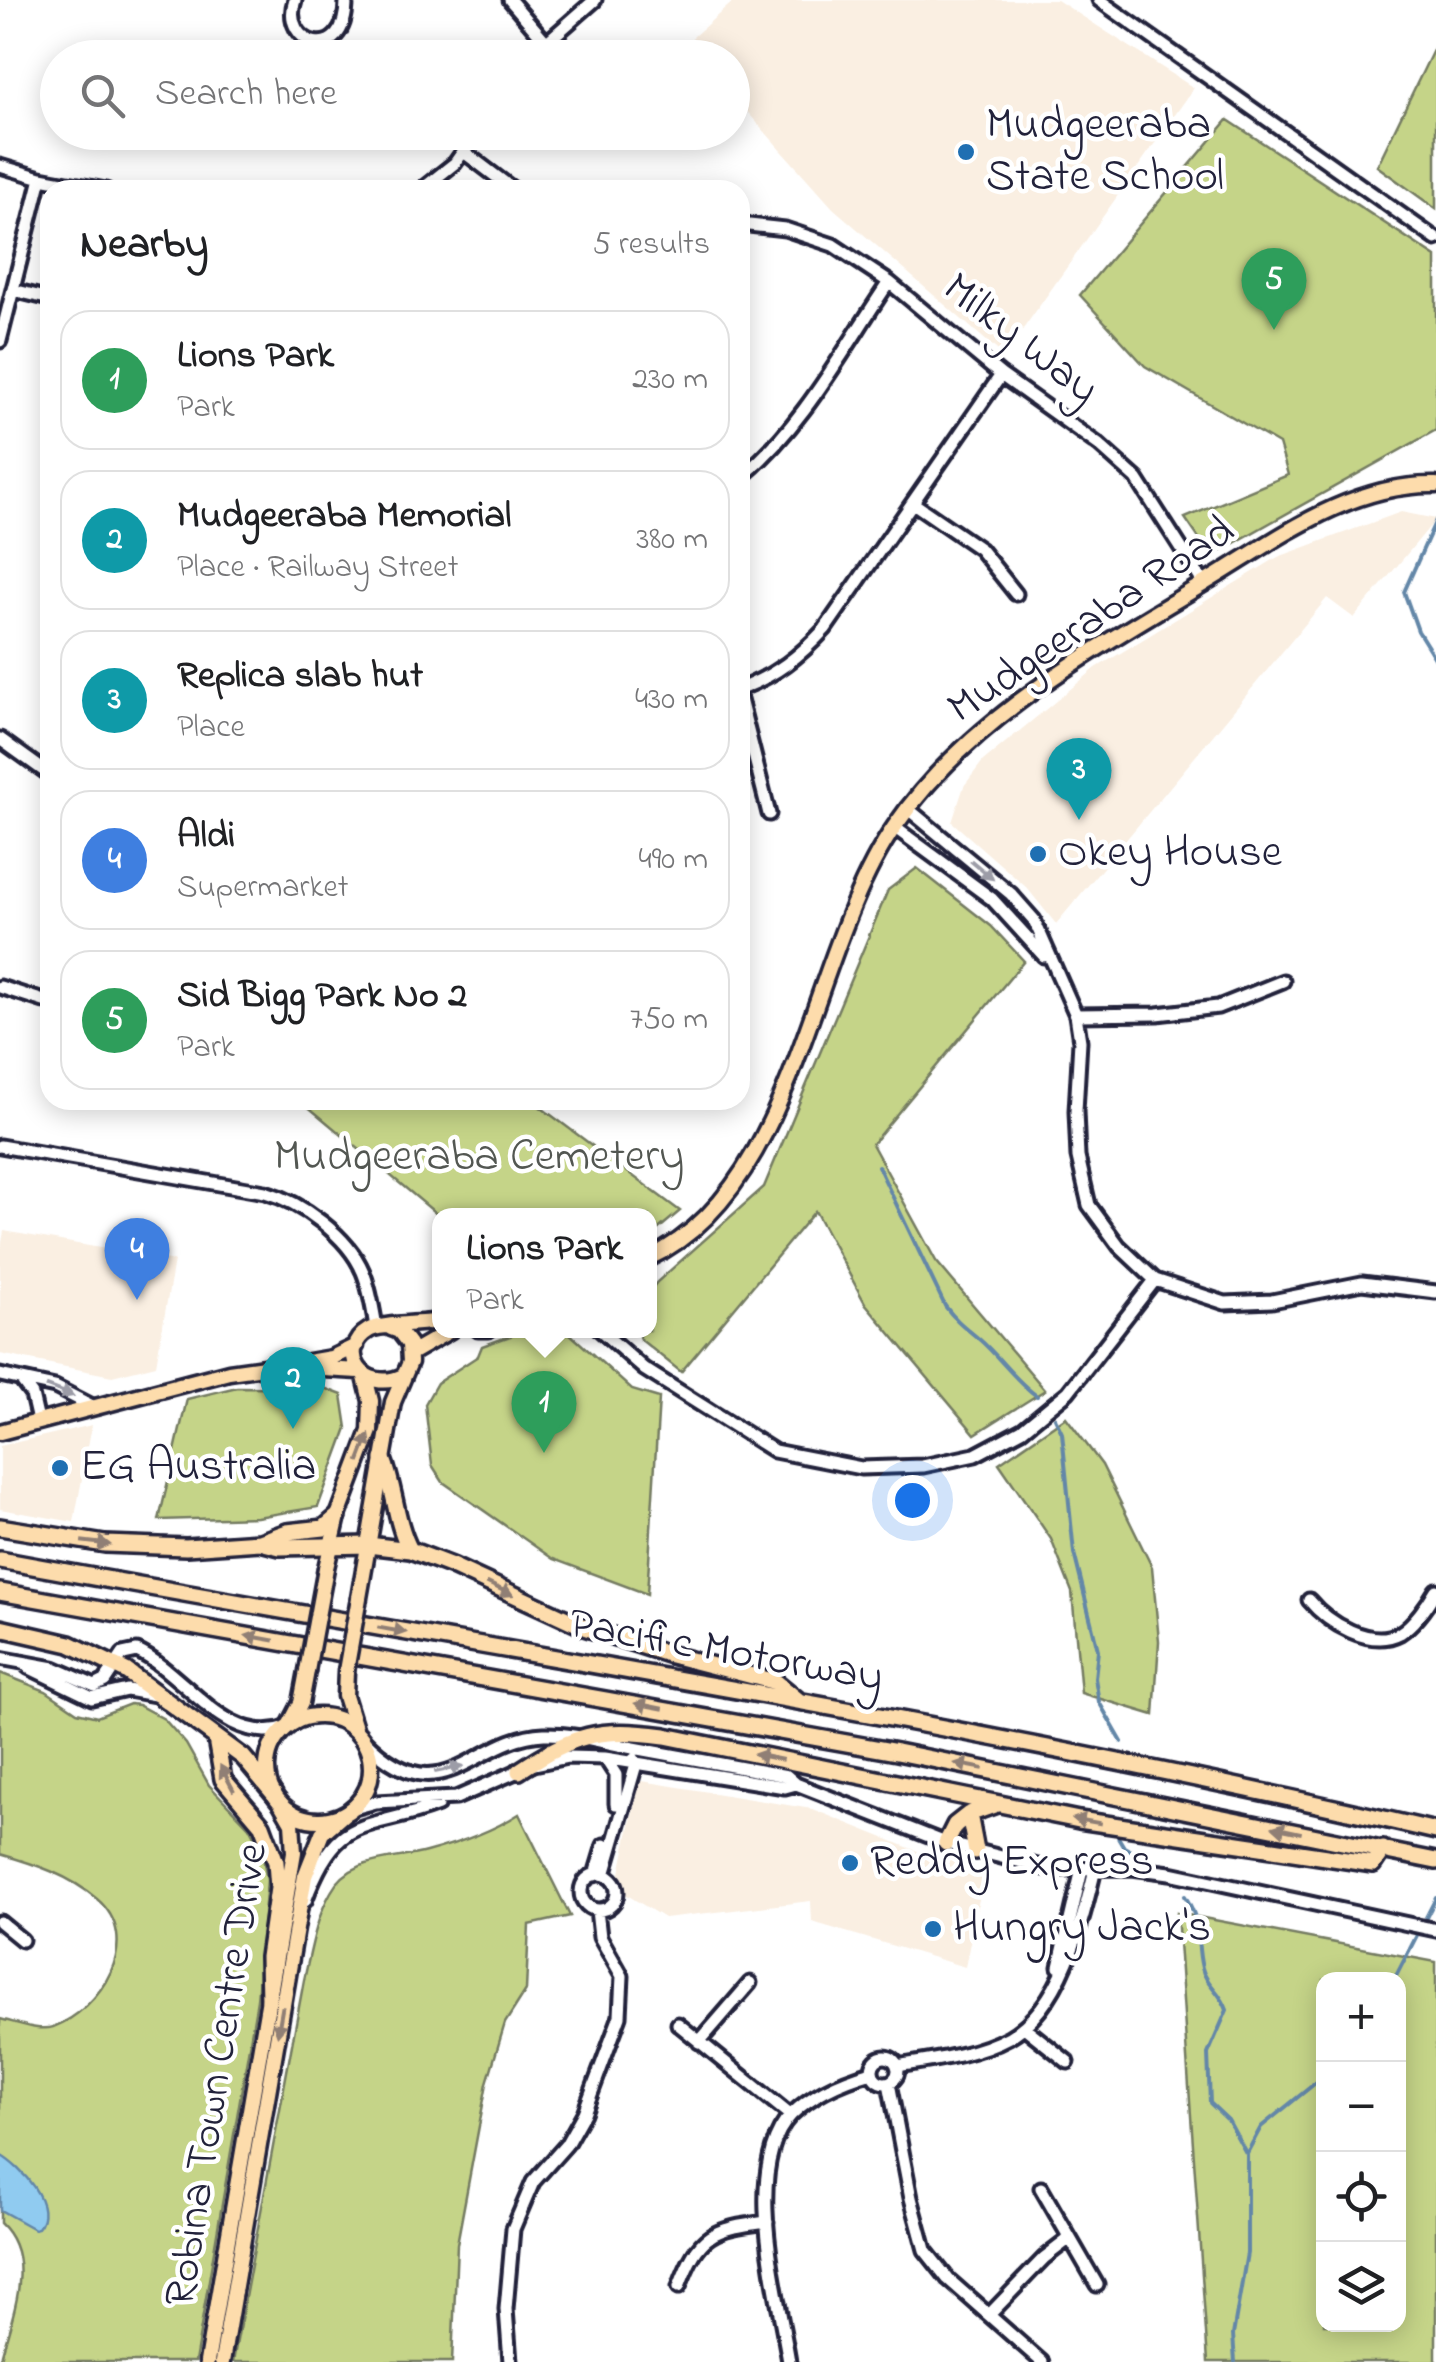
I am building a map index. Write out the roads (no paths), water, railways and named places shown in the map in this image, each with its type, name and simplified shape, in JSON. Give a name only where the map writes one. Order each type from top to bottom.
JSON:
[{"type":"highway","points":[[382,1459],[389,1474],[398,1528],[410,1550]]},
{"type":"highway","points":[[260,1542],[287,1532],[321,1528],[338,1516]]},
{"type":"highway","points":[[0,1528],[133,1546],[260,1542],[280,1548],[368,1546],[410,1550],[584,1627],[776,1682],[800,1702]]},
{"type":"highway","name":"Pacific Motorway","points":[[0,1560],[800,1702],[1138,1766],[1436,1831]]},
{"type":"highway","name":"Pacific Motorway","points":[[0,1592],[589,1695],[1433,1860]]},
{"type":"highway","points":[[0,1628],[70,1644],[114,1664],[246,1760],[277,1798]]},
{"type":"highway","points":[[519,1771],[578,1738],[616,1731],[665,1736],[1078,1820],[1373,1864],[1383,1849]]},
{"type":"highway","points":[[216,1740],[221,1776],[262,1825],[276,1862],[278,1888],[268,1957],[268,2000]]},
{"type":"highway","points":[[946,1843],[955,1826],[968,1814],[1001,1803]]},
{"type":"highway","points":[[968,1814],[976,1851]]},
{"type":"main road","name":"Mudgeeraba Road","points":[[657,1253],[692,1230],[739,1179],[770,1121],[876,855],[908,808],[966,744],[1144,619],[1313,518],[1371,492],[1436,484]]},
{"type":"main road","points":[[384,1328],[405,1337],[411,1353],[393,1402],[346,1671],[349,1714],[371,1759],[370,1780],[366,1792],[349,1810],[329,1820],[310,1819],[294,1813],[277,1798],[267,1774],[268,1756],[301,1703],[338,1516],[370,1431],[371,1401],[356,1363],[356,1346],[360,1337],[384,1328],[432,1322]]},
{"type":"main road","points":[[411,1353],[437,1338]]},
{"type":"main road","points":[[0,1432],[229,1372],[332,1358],[356,1346]]},
{"type":"main road","points":[[287,1366],[362,1374],[382,1383],[403,1376]]},
{"type":"main road","points":[[288,1726],[308,1717],[326,1716],[348,1724],[362,1738]]},
{"type":"main road","name":"Robina Town Centre Drive","points":[[207,2362],[295,1843],[290,1818],[277,1798]]},
{"type":"main road","name":"Robina Town Centre Drive","points":[[222,2362],[306,1876],[328,1826],[349,1810]]},
{"type":"street","points":[[295,0],[291,13],[295,29],[310,40]]},
{"type":"street","points":[[327,40],[343,28],[346,0]]},
{"type":"street","points":[[510,0],[544,40]]},
{"type":"street","points":[[548,40],[595,0]]},
{"type":"street","points":[[1100,0],[1436,238]]},
{"type":"street","points":[[435,180],[464,152],[501,180]]},
{"type":"street","points":[[0,166],[52,180]]},
{"type":"street","points":[[0,341],[40,182]]},
{"type":"street","name":"Milky Way","points":[[750,225],[785,229],[833,246],[889,282],[1000,375],[1119,460],[1153,502],[1204,584]]},
{"type":"street","points":[[750,470],[801,411],[889,282]]},
{"type":"street","points":[[13,290],[40,297]]},
{"type":"street","points":[[750,685],[797,659],[826,629],[1000,375]]},
{"type":"street","points":[[913,502],[980,550],[1016,594]]},
{"type":"street","points":[[0,739],[40,767]]},
{"type":"street","points":[[750,739],[769,814]]},
{"type":"street","points":[[908,808],[1011,894],[1034,920],[1076,1015],[1080,1042],[1078,1157],[1089,1204],[1119,1246],[1154,1280],[1224,1303],[1272,1302],[1362,1283],[1436,1292]]},
{"type":"street","points":[[894,826],[992,899],[1050,963]]},
{"type":"street","points":[[1076,1015],[1157,1014],[1218,1006],[1283,981]]},
{"type":"street","points":[[0,987],[40,1000]]},
{"type":"street","points":[[0,1146],[265,1192],[285,1199],[350,1251],[363,1272],[384,1328]]},
{"type":"street","points":[[609,1338],[644,1369],[774,1452],[860,1468],[923,1466],[975,1455],[1022,1430],[1068,1392],[1154,1280]]},
{"type":"street","points":[[0,1375],[56,1388],[94,1407]]},
{"type":"street","points":[[23,1382],[32,1395],[38,1421]]},
{"type":"street","points":[[1309,1600],[1342,1627],[1371,1638],[1400,1633],[1436,1590]]},
{"type":"street","points":[[0,1658],[54,1668],[93,1686],[104,1682],[122,1654],[136,1651],[241,1726],[266,1731],[288,1726]]},
{"type":"street","points":[[20,1663],[92,1698],[127,1690],[164,1697]]},
{"type":"street","points":[[362,1738],[398,1766],[437,1773],[462,1768],[528,1736],[554,1734],[578,1738],[787,1776],[796,1784],[946,1843],[1049,1869],[1132,1868],[1170,1873],[1436,1930]]},
{"type":"street","points":[[622,1746],[635,1763]]},
{"type":"street","points":[[297,1925],[319,1867],[344,1836],[372,1821],[430,1808],[559,1758],[605,1758],[784,1787],[796,1784]]},
{"type":"street","points":[[600,1875],[618,1789],[616,1773],[605,1758]]},
{"type":"street","points":[[600,1875],[616,1886],[616,1898],[610,1906],[598,1910],[585,1904],[581,1892],[586,1881],[600,1875],[635,1763]]},
{"type":"street","points":[[349,1810],[382,1802],[456,1798]]},
{"type":"street","points":[[897,2066],[974,2050],[1024,2027],[1056,1980],[1088,1869]]},
{"type":"street","points":[[510,2362],[506,2310],[513,2229],[533,2182],[552,2164],[578,2124],[620,2016],[622,1976],[600,1937],[598,1910]]},
{"type":"street","points":[[0,1922],[22,1940]]},
{"type":"street","points":[[698,2042],[750,1982]]},
{"type":"street","points":[[678,2024],[790,2116]]},
{"type":"street","points":[[1024,2027],[1068,2062]]},
{"type":"street","points":[[882,2058],[897,2066],[896,2078],[889,2083],[878,2081],[872,2072],[874,2064],[882,2058]]},
{"type":"street","points":[[789,2362],[767,2222],[766,2173],[776,2140],[790,2116],[844,2080],[872,2072]]},
{"type":"street","points":[[889,2083],[925,2250],[948,2279],[1042,2362]]},
{"type":"street","points":[[1041,2188],[1096,2285]]},
{"type":"street","points":[[680,2288],[690,2258],[706,2239],[726,2228],[767,2222]]},
{"type":"street","points":[[989,2315],[1044,2258],[1070,2238]]},
{"type":"water","points":[[0,2155],[26,2177],[40,2198],[43,2219],[38,2228],[0,2210]]},
{"type":"waterway","points":[[1436,520],[1404,592],[1418,631],[1436,660]]},
{"type":"waterway","points":[[878,1166],[945,1306],[1037,1396]]},
{"type":"waterway","points":[[1055,1418],[1062,1433],[1074,1553],[1098,1650],[1095,1678],[1099,1702],[1122,1742]]},
{"type":"waterway","points":[[1118,1837],[1124,1847],[1139,1855]]},
{"type":"waterway","points":[[1185,1896],[1196,1924],[1204,1974],[1227,2010],[1208,2054],[1210,2103],[1228,2120],[1246,2153]]},
{"type":"waterway","points":[[1398,1972],[1436,1898]]},
{"type":"waterway","points":[[1235,2362],[1233,2335],[1247,2253],[1247,2153],[1261,2127],[1316,2082]]},
{"type":"place","name":"Mudgeeraba State School","points":[[966,152]]},
{"type":"place","name":"Sid Bigg Park No 2","points":[[1274,330]]},
{"type":"place","name":"Replica slab hut","points":[[1079,820]]},
{"type":"place","name":"Okey House","points":[[1038,854]]},
{"type":"place","name":"Aldi","points":[[137,1300]]},
{"type":"place","name":"Mudgeeraba Memorial","points":[[293,1429]]},
{"type":"place","name":"Lions Park","points":[[544,1453]]},
{"type":"place","name":"EG Australia","points":[[60,1468]]},
{"type":"place","name":"Reddy Express","points":[[850,1863]]},
{"type":"place","name":"Hungry Jack's","points":[[933,1929]]},
{"type":"park label","name":"Mudgeeraba Cemetery","points":[[479,1158]]}]
